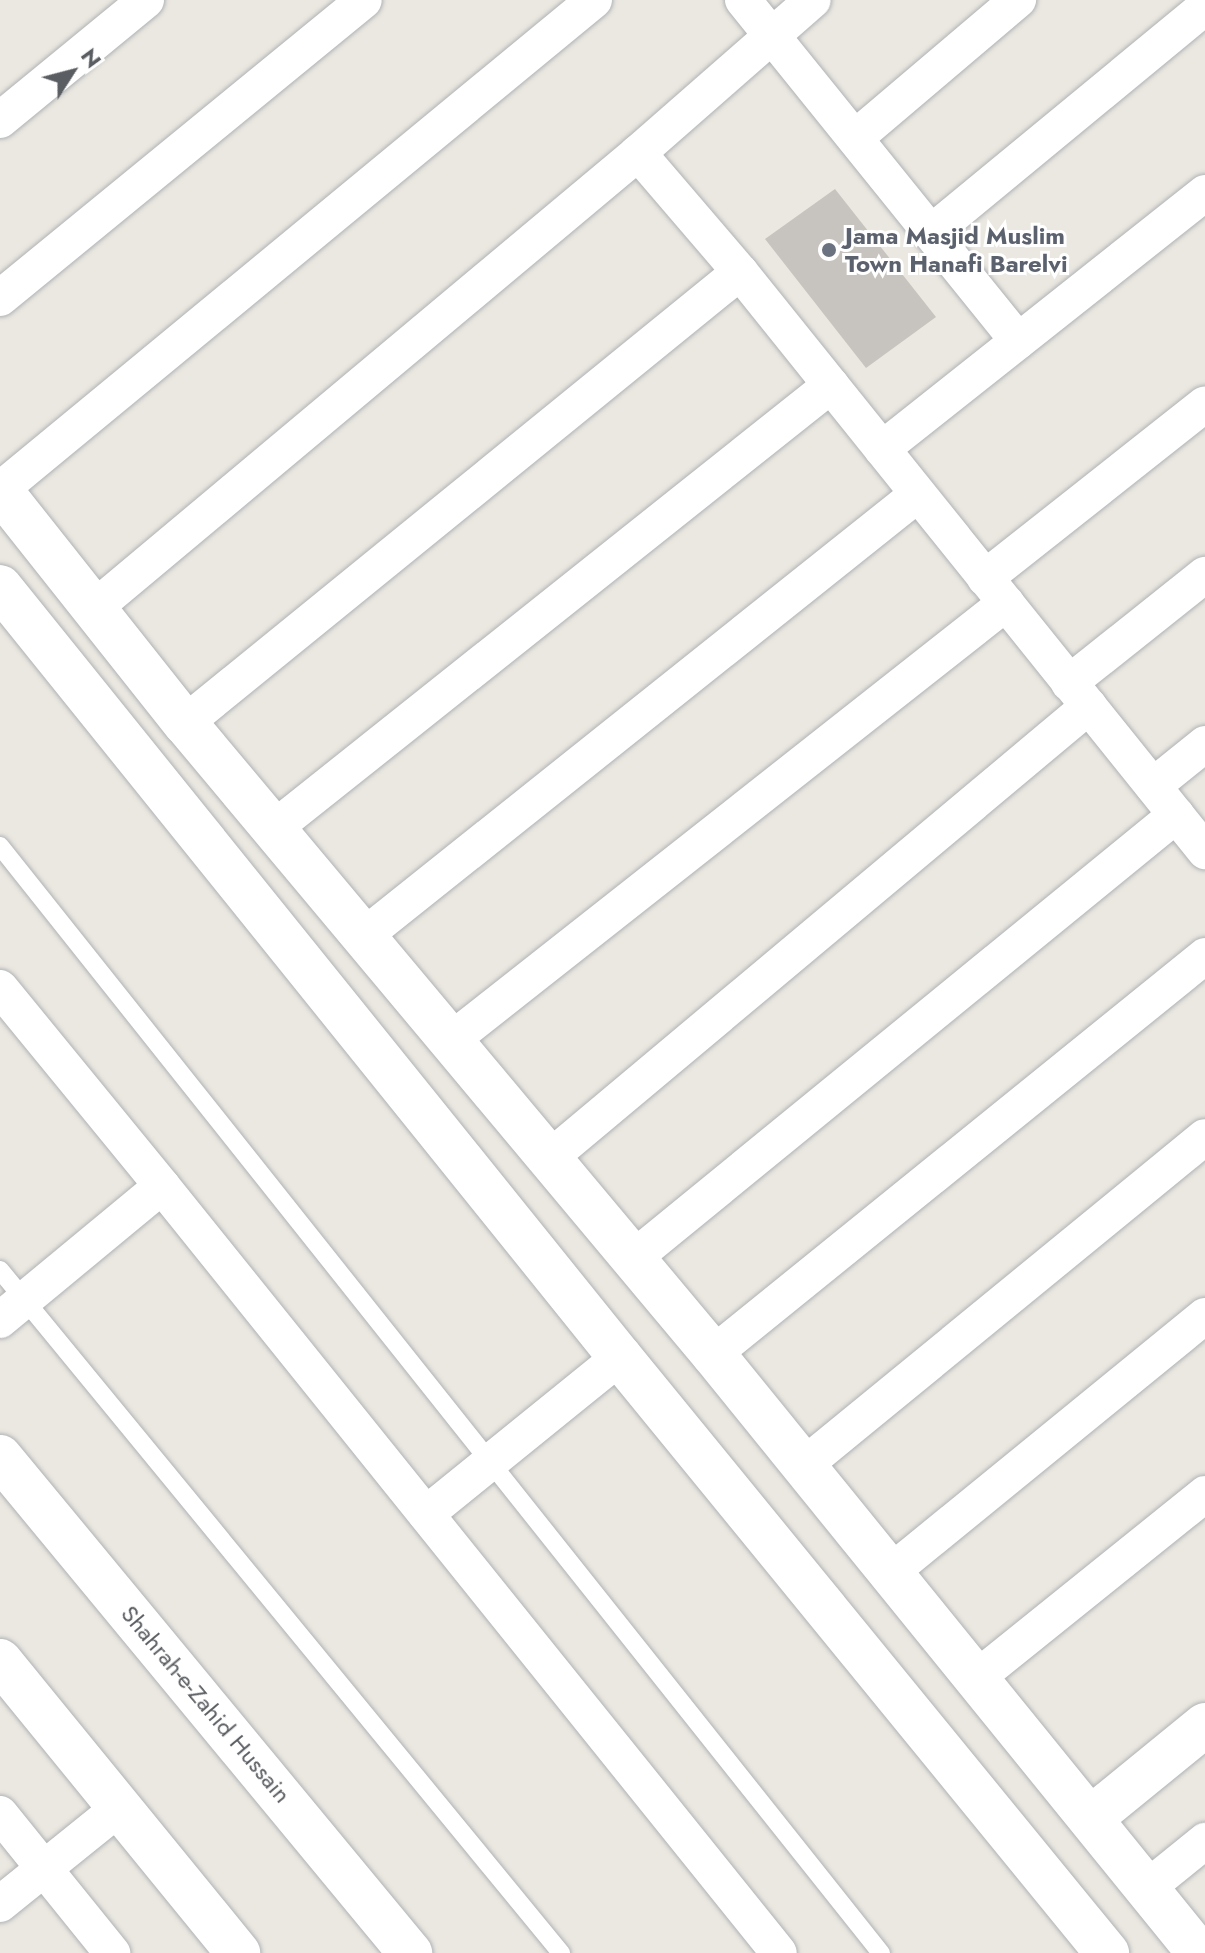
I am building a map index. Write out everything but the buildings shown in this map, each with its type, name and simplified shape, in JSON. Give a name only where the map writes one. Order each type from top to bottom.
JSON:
[{"type":"street","points":[[0,120],[146,0]]},
{"type":"street","points":[[0,298],[364,0]]},
{"type":"street","points":[[594,0],[0,490],[185,723],[365,935],[547,1160],[713,1354],[891,1572],[974,1680],[1091,1818],[1199,1953]]},
{"type":"street","points":[[743,0],[1018,341]]},
{"type":"street","points":[[93,609],[638,153],[813,0]]},
{"type":"street","points":[[855,138],[1018,0]]},
{"type":"street","points":[[931,233],[1205,7]]},
{"type":"street","points":[[638,153],[740,272],[1205,851]]},
{"type":"street","points":[[882,449],[1205,193]]},
{"type":"street","points":[[185,723],[740,272]]},
{"type":"street","points":[[273,829],[831,385]]},
{"type":"street","points":[[450,1041],[996,590],[1205,404]]},
{"type":"street","points":[[365,935],[918,494]]},
{"type":"street","points":[[547,1160],[1079,694],[1205,575]]},
{"type":"street","points":[[0,587],[620,1357],[1107,1953]]},
{"type":"street","points":[[1153,786],[1205,744]]},
{"type":"street","points":[[631,1260],[1176,815]]},
{"type":"street","points":[[713,1354],[1205,956]]},
{"type":"street","points":[[0,988],[779,1953]]},
{"type":"street","points":[[803,1466],[1205,1137]]},
{"type":"street","points":[[12,1310],[162,1186]]},
{"type":"street","points":[[891,1572],[1205,1316]]},
{"type":"street","points":[[426,1514],[620,1357]]},
{"type":"street","name":"Shahrah-e-Zahid Hussain","points":[[0,1457],[410,1953]]},
{"type":"street","points":[[974,1680],[1205,1494]]},
{"type":"street","points":[[0,1661],[238,1953]]},
{"type":"street","points":[[1091,1818],[1205,1725]]},
{"type":"street","points":[[0,1904],[119,1808]]},
{"type":"street","points":[[0,1814],[112,1953]]},
{"type":"street","points":[[1147,1888],[1205,1841]]},
{"type":"lane","points":[[0,846],[492,1460],[881,1953]]},
{"type":"lane","points":[[0,1270],[12,1310],[561,1953]]},
{"type":"place","name":"Jama Masjid Muslim Town Hanafi Barelvi","points":[[829,250]]}]
